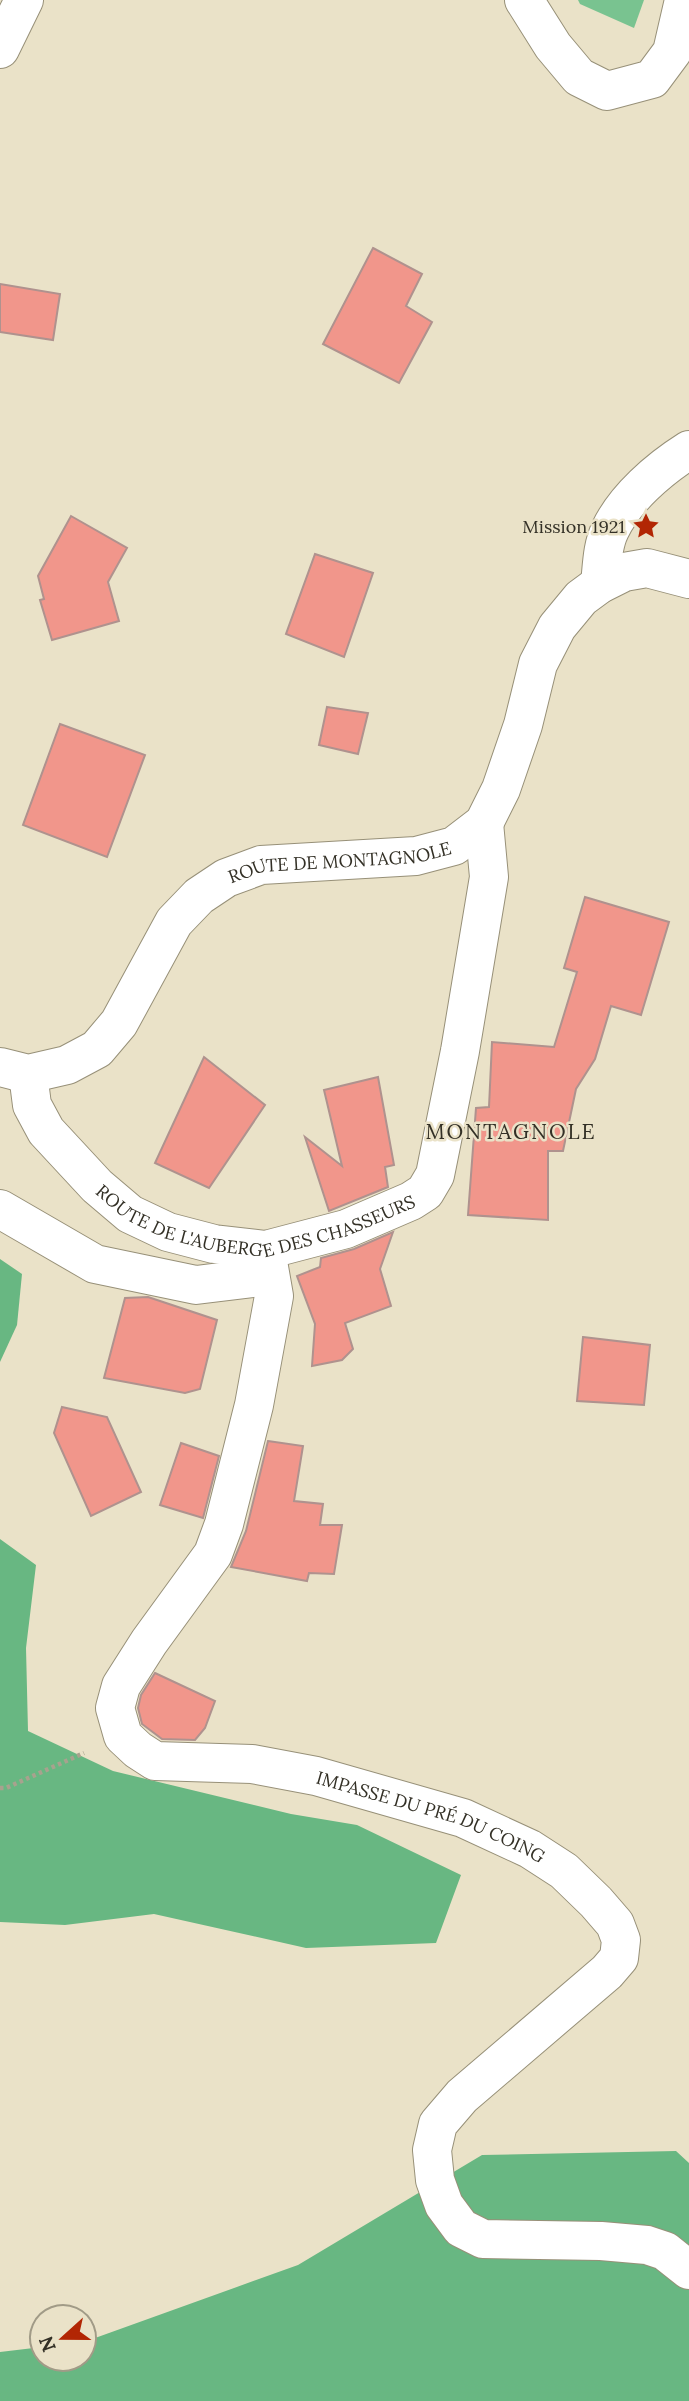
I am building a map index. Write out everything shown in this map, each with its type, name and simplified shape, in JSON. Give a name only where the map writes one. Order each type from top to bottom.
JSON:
[{"type":"street","points":[[0,49],[24,0]]},
{"type":"street","points":[[524,0],[553,46],[579,77],[607,91],[652,79],[672,52],[684,0]]},
{"type":"street","points":[[600,583],[609,531],[628,502],[689,450]]},
{"type":"street","name":"ROUTE DE MONTAGNOLE","points":[[14,1070],[67,1065],[97,1049],[119,1023],[174,922],[199,896],[226,878],[261,865],[415,856],[454,846],[484,823],[501,789],[523,725],[538,664],[557,627],[580,598],[600,583],[624,572],[647,568],[689,579]]},
{"type":"street","name":"ROUTE DE L'AUBERGE DES CHASSEURS","points":[[14,1070],[46,1131],[97,1186],[130,1214],[169,1232],[268,1263],[390,1211],[425,1192],[435,1175],[460,1051],[489,877],[484,823]]},
{"type":"street","points":[[0,1209],[95,1264],[196,1285],[268,1263],[274,1296],[270,1324],[254,1405],[224,1524],[213,1554],[149,1642],[121,1686],[115,1708],[123,1736]]},
{"type":"street","name":"IMPASSE DU PRÉ DU COING","points":[[123,1736],[155,1761],[252,1764],[316,1776],[463,1818],[530,1849],[564,1871],[615,1924],[621,1940],[619,1958],[607,1972],[462,2096],[438,2124],[432,2150],[435,2180],[444,2205],[461,2228],[483,2239],[601,2241],[647,2245],[665,2250],[689,2270]]},
{"type":"path","points":[[0,1788],[6,1788],[123,1736]]},
{"type":"green space","points":[[578,0],[644,0],[634,28],[580,4]]},
{"type":"green space","points":[[0,1259],[22,1274],[17,1325],[0,1362]]},
{"type":"green space","points":[[0,1539],[36,1565],[26,1648],[28,1731],[113,1771],[291,1814],[357,1825],[461,1875],[436,1943],[306,1948],[154,1914],[65,1925],[0,1922]]},
{"type":"green space","points":[[676,2151],[689,2163],[689,2401],[0,2401],[0,2352],[28,2349],[28,2373],[98,2373],[98,2337],[298,2265],[482,2155]]},
{"type":"building","points":[[373,248],[422,274],[406,306],[432,322],[399,383],[323,344]]},
{"type":"building","points":[[0,284],[60,294],[53,340],[0,332]]},
{"type":"building","points":[[71,516],[127,548],[108,582],[119,621],[52,640],[40,600],[44,599],[38,576]]},
{"type":"building","points":[[315,554],[373,573],[344,657],[286,634]]},
{"type":"building","points":[[327,707],[368,713],[358,754],[319,745]]},
{"type":"building","points":[[60,724],[145,755],[107,857],[23,825]]},
{"type":"building","points":[[585,897],[669,922],[641,1015],[611,1006],[595,1059],[576,1089],[563,1151],[548,1151],[548,1220],[468,1215],[476,1108],[489,1107],[492,1042],[554,1047],[577,972],[564,968]]},
{"type":"building","points":[[204,1057],[265,1105],[209,1188],[155,1163]]},
{"type":"building","points":[[378,1077],[394,1165],[385,1167],[388,1187],[329,1211],[305,1137],[342,1166],[324,1090]]},
{"type":"building","points":[[393,1232],[380,1269],[391,1306],[345,1323],[353,1349],[342,1360],[312,1366],[315,1324],[297,1276],[320,1267],[321,1258],[354,1249]]},
{"type":"building","points":[[148,1297],[217,1320],[200,1389],[185,1393],[104,1378],[125,1298]]},
{"type":"building","points":[[583,1337],[650,1345],[644,1405],[577,1401]]},
{"type":"building","points":[[62,1407],[107,1417],[141,1492],[91,1516],[54,1433]]},
{"type":"building","points":[[268,1441],[303,1446],[294,1501],[323,1504],[320,1525],[342,1525],[334,1574],[309,1573],[307,1581],[231,1567],[246,1531]]},
{"type":"building","points":[[181,1443],[219,1456],[203,1518],[160,1505]]},
{"type":"building","points":[[155,1673],[215,1701],[205,1728],[195,1740],[162,1739],[142,1724],[138,1708],[141,1695]]},
{"type":"place","name":"Mission 1921","points":[[646,526]]},
{"type":"district","name":"MONTAGNOLE","points":[[511,1131]]}]
